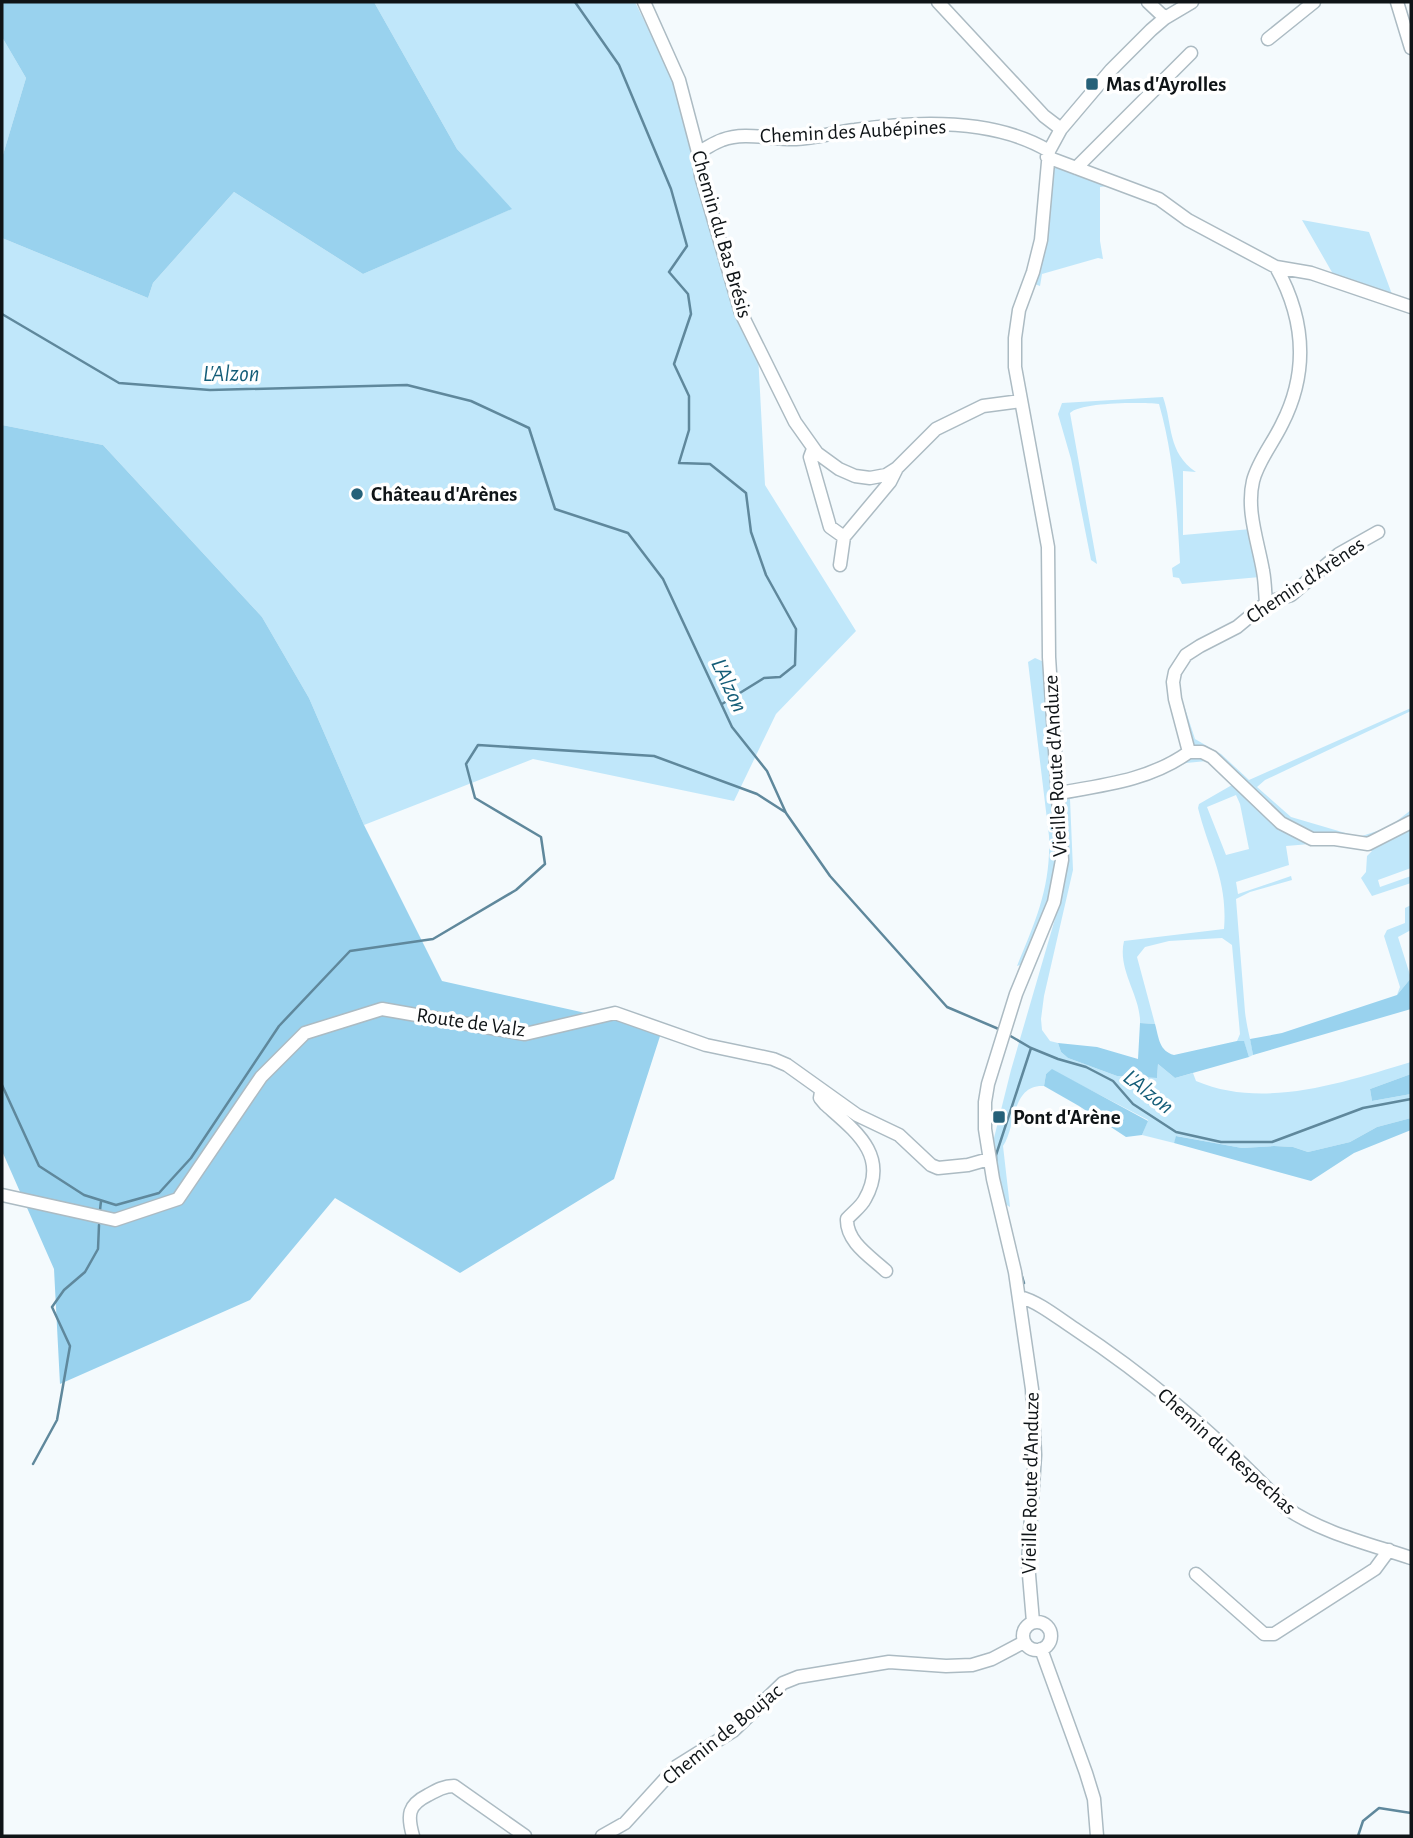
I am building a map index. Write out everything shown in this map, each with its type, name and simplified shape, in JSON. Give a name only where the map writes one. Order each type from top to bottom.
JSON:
[{"type":"street","name":"Chemin du Bas Brésis","points":[[644,2],[679,80],[698,152],[701,176],[741,313],[795,422],[813,449],[839,469],[855,476],[870,478],[886,475],[897,468]]},
{"type":"street","points":[[938,2],[1044,116],[1061,129]]},
{"type":"street","points":[[1148,2],[1165,18]]},
{"type":"street","name":"Vieille Route d'Anduze","points":[[1033,1622],[1028,1563],[1035,1455],[1027,1338],[989,1159],[985,1116],[988,1084],[1016,995],[1054,902],[1062,860],[1049,657],[1048,547],[1015,367],[1015,338],[1019,310],[1041,240],[1048,154],[1061,129],[1111,70],[1165,18],[1192,2]]},
{"type":"street","points":[[1268,39],[1314,2]]},
{"type":"street","points":[[1397,2],[1411,48]]},
{"type":"street","points":[[1076,168],[1191,53]]},
{"type":"street","name":"Chemin des Aubépines","points":[[698,152],[723,139],[796,139],[857,129],[944,124],[1003,131],[1031,141],[1048,154],[1076,168],[1159,199],[1188,220],[1276,267],[1311,272],[1411,307]]},
{"type":"street","points":[[1266,603],[1251,494],[1259,466],[1290,409],[1300,373],[1301,358],[1294,310],[1276,267]]},
{"type":"street","points":[[840,565],[844,537],[890,482],[897,468],[924,438],[945,424],[983,406],[1021,401]]},
{"type":"street","points":[[813,449],[810,457],[830,527],[844,537]]},
{"type":"street","name":"Chemin d'Arènes","points":[[1189,752],[1173,691],[1175,672],[1181,662],[1192,651],[1237,627],[1266,603],[1291,595],[1339,554],[1378,532]]},
{"type":"street","points":[[1059,793],[1137,779],[1189,752],[1202,752],[1216,760],[1281,823],[1312,839],[1368,844],[1411,822]]},
{"type":"street","name":"Route de Valz","points":[[2,1195],[115,1220],[178,1199],[261,1077],[305,1034],[382,1009],[525,1034],[615,1013],[706,1045],[773,1059],[798,1073],[857,1115],[899,1135],[931,1165],[947,1168],[989,1159]]},
{"type":"street","points":[[821,1091],[820,1098],[860,1136],[873,1156],[871,1186],[860,1206],[847,1219],[847,1227],[850,1237],[886,1272]]},
{"type":"street","name":"Chemin du Respechas","points":[[1020,1297],[1036,1304],[1104,1348],[1158,1388],[1203,1426],[1296,1515],[1411,1558]]},
{"type":"street","points":[[1196,1574],[1264,1634],[1274,1634],[1374,1569],[1389,1550]]},
{"type":"street","points":[[1033,1622],[1041,1622],[1051,1633],[1050,1640],[1041,1649],[1028,1647],[1024,1642],[1024,1630],[1033,1622]]},
{"type":"street","name":"Chemin de Boujac","points":[[602,1836],[625,1823],[677,1766],[733,1731],[783,1683],[889,1662],[946,1667],[972,1665],[992,1659],[1024,1642]]},
{"type":"street","points":[[1041,1649],[1094,1799],[1097,1836]]},
{"type":"street","points":[[413,1836],[410,1821],[411,1808],[415,1802],[444,1786],[454,1786],[525,1836]]},
{"type":"shaded area","points":[[2,2],[374,2],[457,149],[512,209],[363,274],[234,192],[153,283],[148,298],[2,238],[2,158],[26,78],[2,37]]},
{"type":"shaded area","points":[[374,2],[635,2],[675,83],[758,354],[765,485],[856,631],[776,714],[734,801],[533,759],[364,825],[309,698],[262,617],[103,445],[2,425],[2,238],[148,298],[153,283],[234,192],[363,274],[511,209],[457,149]]},
{"type":"shaded area","points":[[2,37],[26,78],[2,158]]},
{"type":"shaded area","points":[[1051,164],[1138,195],[1138,198],[1108,186],[1100,187],[1100,241],[1103,259],[1098,258],[1042,274],[1040,286],[1032,283]]},
{"type":"shaded area","points":[[1302,220],[1369,232],[1393,297],[1333,274]]},
{"type":"shaded area","points":[[1163,397],[1175,447],[1196,472],[1183,471],[1183,535],[1251,529],[1260,577],[1182,584],[1179,578],[1173,577],[1172,568],[1180,563],[1176,502],[1168,443],[1159,404],[1099,405],[1076,409],[1070,413],[1097,564],[1091,560],[1071,459],[1058,414],[1062,403]]},
{"type":"shaded area","points":[[2,425],[103,445],[262,617],[309,698],[364,825],[442,981],[662,1030],[614,1179],[460,1273],[335,1198],[250,1300],[60,1384],[54,1269],[2,1151]]},
{"type":"shaded area","points":[[1035,658],[1044,662],[1057,856],[1038,930],[1017,966],[1041,903],[1049,854],[1028,662]]},
{"type":"shaded area","points":[[1180,693],[1195,739],[1221,754],[1249,780],[1411,708],[1411,711],[1265,780],[1257,787],[1291,817],[1359,837],[1389,827],[1411,810],[1411,868],[1378,880],[1380,887],[1411,876],[1411,883],[1372,896],[1361,878],[1366,872],[1367,856],[1372,851],[1334,842],[1286,846],[1289,865],[1236,882],[1238,894],[1291,876],[1292,880],[1250,892],[1236,899],[1245,1012],[1253,1055],[1249,1057],[1244,1042],[1237,1041],[1240,1034],[1232,945],[1222,938],[1169,941],[1145,947],[1137,957],[1155,1024],[1140,1023],[1123,952],[1124,941],[1224,929],[1223,896],[1217,867],[1198,808],[1199,804],[1232,785],[1207,761],[1186,763],[1153,779],[1070,799],[1073,870],[1044,996],[1042,1030],[1050,1041],[1058,1043],[1061,1052],[1068,1058],[1117,1076],[1157,1078],[1158,1064],[1175,1078],[1193,1073],[1196,1081],[1249,1093],[1304,1090],[1411,1062],[1411,1074],[1370,1089],[1372,1101],[1411,1094],[1411,1118],[1377,1127],[1350,1142],[1308,1152],[1293,1147],[1242,1148],[1177,1136],[1174,1143],[1142,1135],[1148,1120],[1052,1070],[1046,1074],[1044,1086],[1033,1087],[1020,1099],[1003,1146],[1010,1207],[1003,1203],[991,1150],[1011,1070],[1059,905],[1063,792],[1115,783],[1188,752],[1174,696]],"holes":[[[1236,795],[1249,849],[1226,855],[1207,807]]]},
{"type":"shaded area","points":[[1411,905],[1411,930],[1398,937],[1411,978],[1397,995],[1400,987],[1384,936],[1387,930],[1405,923],[1405,908]]},
{"type":"shaded area","points":[[1411,978],[1411,1009],[1253,1055],[1250,1039],[1282,1033],[1397,995]]},
{"type":"shaded area","points":[[1140,1023],[1155,1024],[1162,1047],[1174,1055],[1244,1041],[1249,1057],[1175,1078],[1158,1064],[1157,1078],[1117,1076],[1068,1058],[1061,1052],[1058,1043],[1097,1047],[1138,1059]]},
{"type":"shaded area","points":[[1052,1069],[1148,1121],[1142,1135],[1126,1137],[1044,1086],[1046,1074]]},
{"type":"shaded area","points":[[1411,1074],[1411,1094],[1372,1101],[1370,1089]]},
{"type":"shaded area","points":[[1411,1118],[1411,1130],[1354,1153],[1311,1181],[1174,1143],[1176,1136],[1242,1148],[1293,1147],[1308,1152],[1350,1142],[1377,1127]]},
{"type":"waterway","points":[[575,2],[619,65],[671,189],[687,246],[669,272],[688,294],[691,314],[674,364],[689,396],[689,430],[679,463],[710,464],[746,493],[751,532],[766,575],[796,629],[795,665],[780,677],[764,678],[722,704]]},
{"type":"waterway","name":"L'Alzon","points":[[2,314],[119,383],[210,390],[407,385],[471,401],[529,428],[555,509],[628,533],[663,579],[732,727],[767,771],[786,813],[830,876],[947,1007],[1001,1030]]},
{"type":"waterway","points":[[2,1085],[39,1166],[84,1195],[116,1205],[159,1193],[191,1158],[279,1026],[350,951],[433,939],[516,890],[545,864],[541,837],[475,798],[466,764],[478,745],[654,756],[757,794],[785,812]]},
{"type":"waterway","name":"L'Alzon","points":[[1007,1034],[1031,1048],[1086,1067],[1113,1081],[1133,1104],[1176,1132],[1221,1142],[1272,1142],[1363,1108],[1411,1099]]},
{"type":"waterway","points":[[996,1161],[1031,1048]]},
{"type":"waterway","points":[[100,1210],[101,1201]]},
{"type":"waterway","points":[[33,1464],[57,1420],[70,1346],[52,1307],[64,1290],[85,1272],[98,1249],[99,1225]]},
{"type":"waterway","points":[[1021,1273],[1024,1283]]},
{"type":"waterway","points":[[1358,1836],[1363,1821],[1379,1808],[1411,1813]]},
{"type":"place","name":"Mas d'Ayrolles","points":[[1092,84]]},
{"type":"place","name":"Château d'Arènes","points":[[357,494]]},
{"type":"place","name":"Pont d'Arène","points":[[999,1117]]}]
